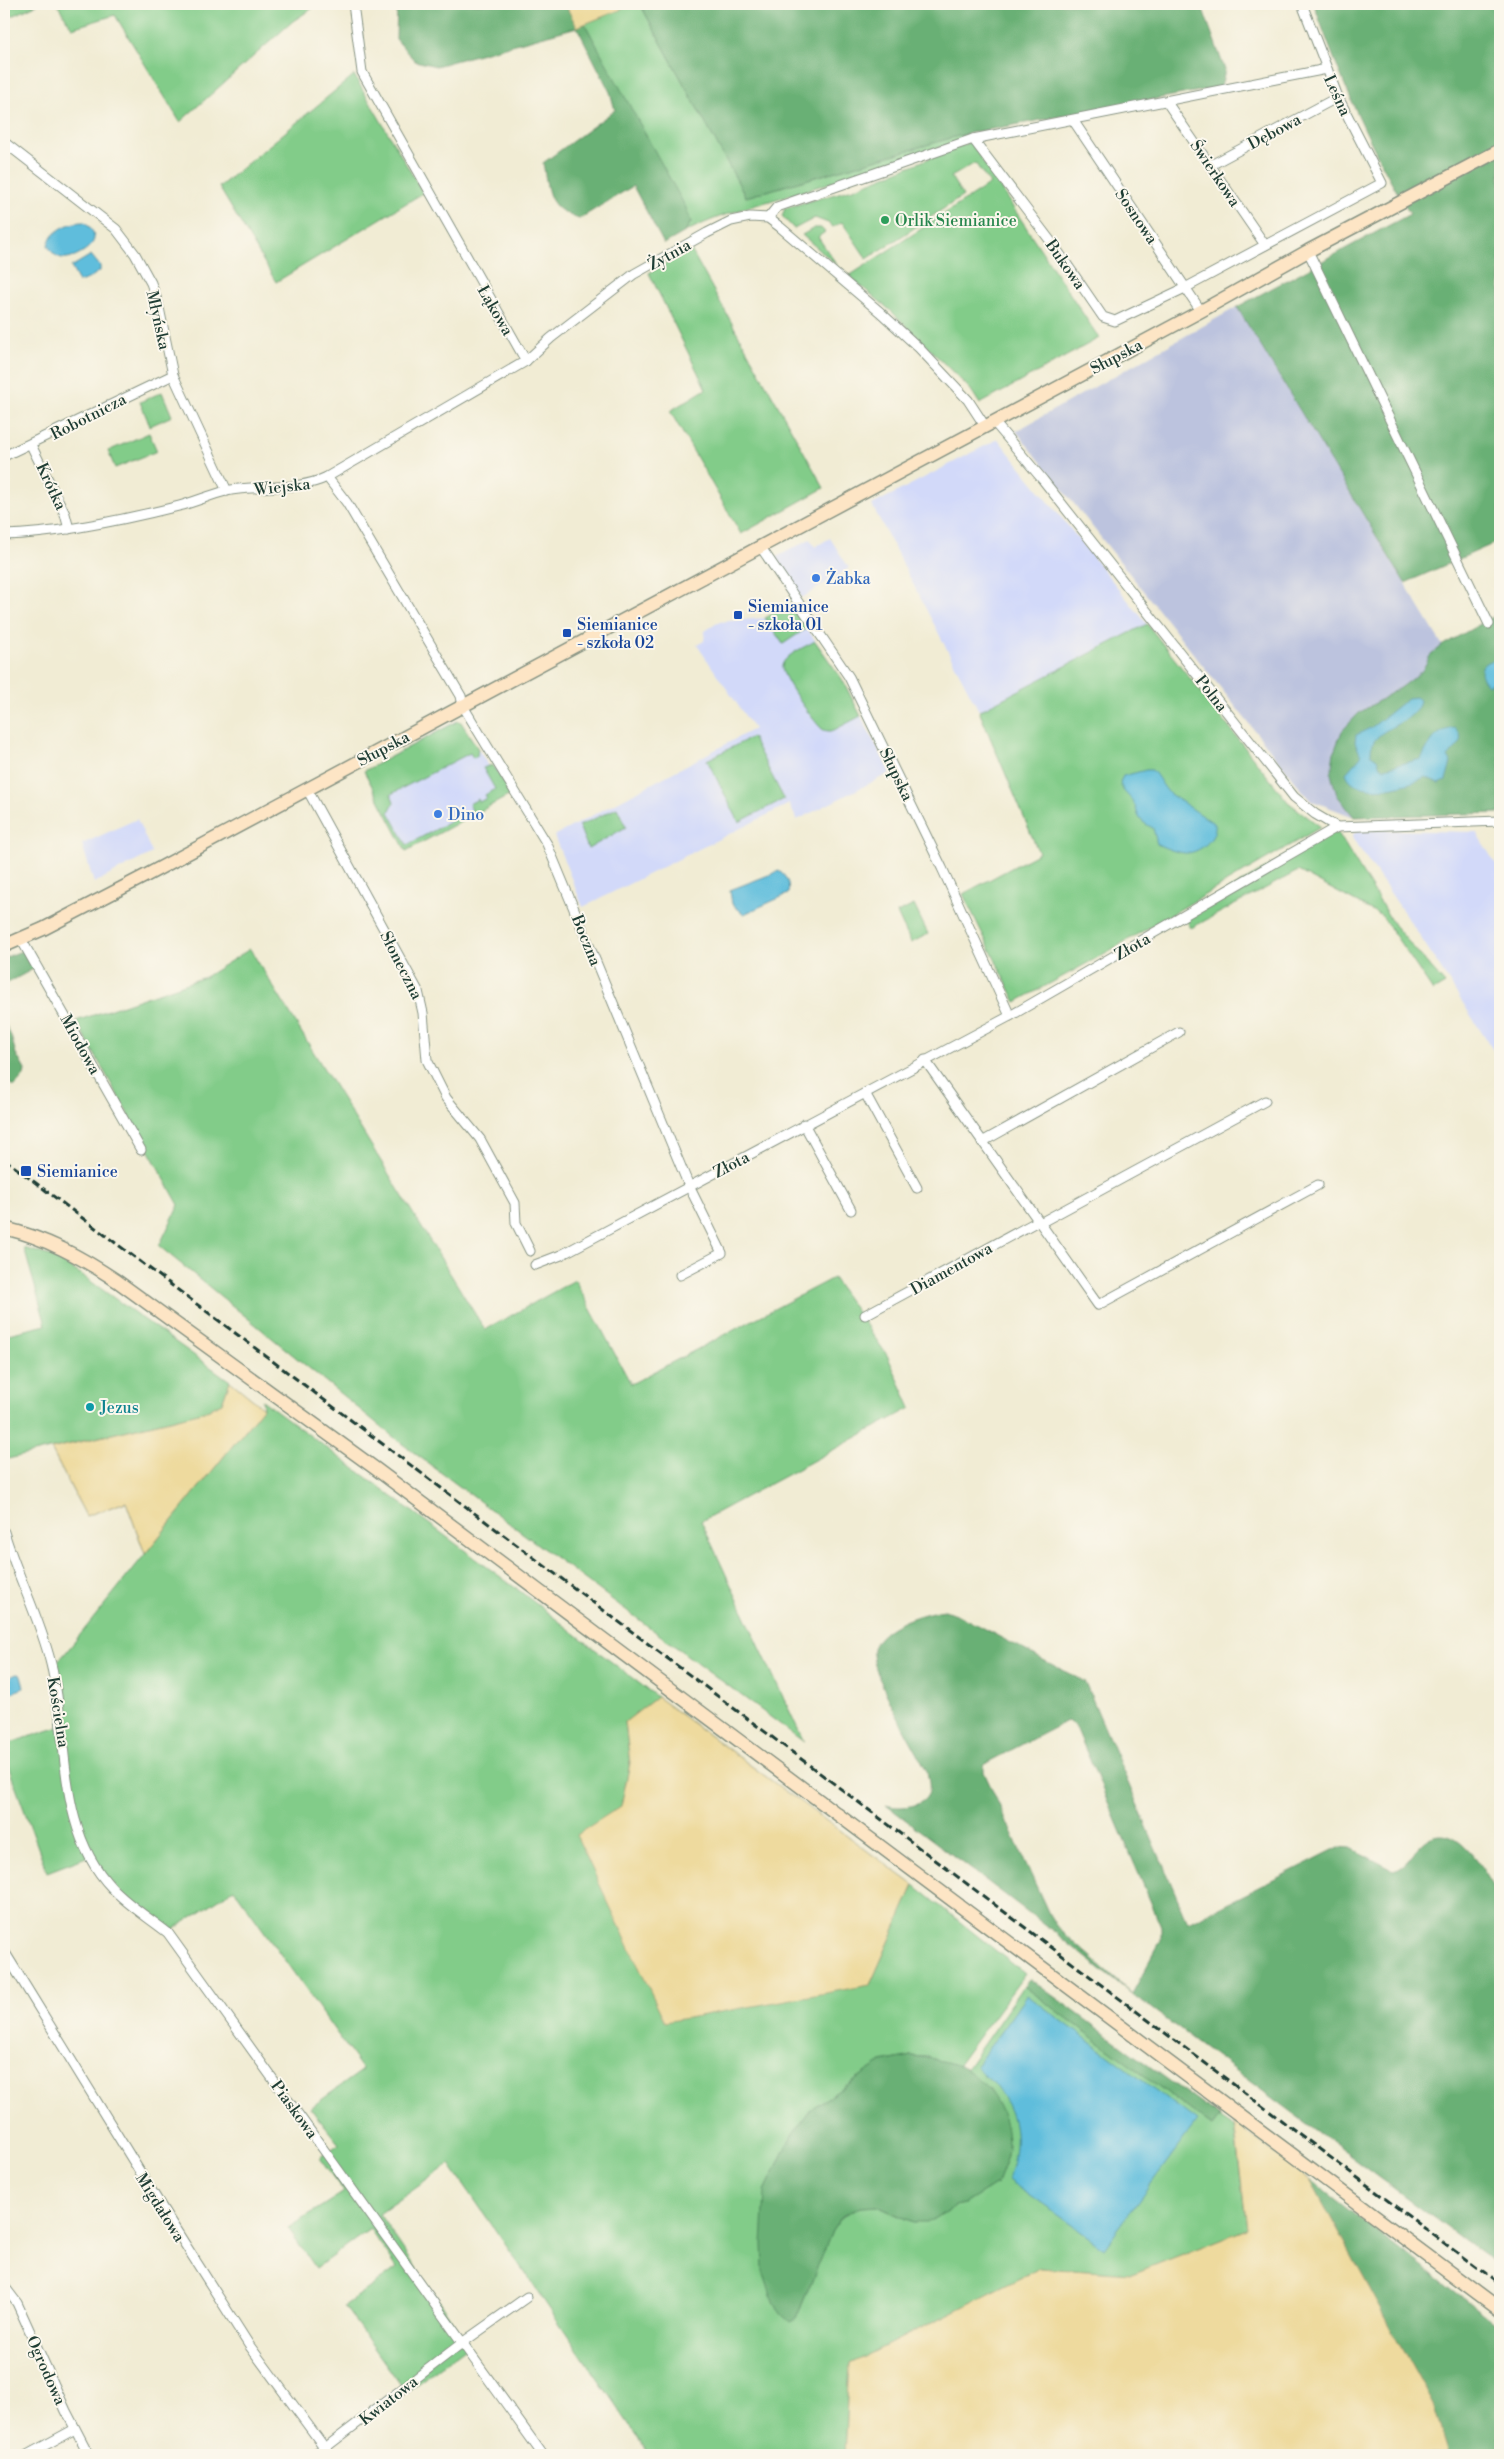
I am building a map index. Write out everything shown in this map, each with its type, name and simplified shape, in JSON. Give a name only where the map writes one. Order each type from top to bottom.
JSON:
[{"type":"street","name":"Łąkowa","points":[[353,4],[362,72],[526,362]]},
{"type":"street","name":"Leśna","points":[[1265,245],[1382,183],[1338,97],[1302,4]]},
{"type":"street","points":[[990,424],[919,348],[880,312],[768,218],[777,207],[973,139],[1326,69]]},
{"type":"street","name":"Dębowa","points":[[1211,165],[1338,97]]},
{"type":"street","name":"Świerkowa","points":[[1166,101],[1265,245]]},
{"type":"street","name":"Sosnowa","points":[[1073,120],[1201,311]]},
{"type":"street","name":"Bukowa","points":[[973,139],[1055,247],[1103,317],[1115,322],[1185,288]]},
{"type":"street","name":"Młyńska","points":[[4,142],[116,229],[126,240],[144,269],[158,303],[173,375],[227,491]]},
{"type":"street","name":"Słupska","points":[[4,946],[145,876],[1201,311],[1308,251],[1500,150]]},
{"type":"street","name":"Żytnia","points":[[327,477],[526,362],[608,293],[654,262],[731,221],[750,217],[768,218]]},
{"type":"street","points":[[1185,288],[1265,245]]},
{"type":"street","points":[[1308,251],[1490,624]]},
{"type":"street","name":"Robotnicza","points":[[4,456],[31,445],[110,404],[173,375]]},
{"type":"street","name":"Polna","points":[[990,424],[1044,480],[1294,797],[1315,814],[1337,827]]},
{"type":"street","name":"Krótka","points":[[31,445],[65,514],[69,529]]},
{"type":"street","name":"Wiejska","points":[[4,535],[69,529],[180,506],[227,491],[298,486],[317,482],[327,477],[346,501],[461,696],[463,706]]},
{"type":"street","name":"Słupska","points":[[760,546],[850,677],[942,868],[1010,1016]]},
{"type":"street","name":"Boczna","points":[[463,706],[547,844],[688,1186],[722,1253],[680,1275]]},
{"type":"street","name":"Słoneczna","points":[[307,789],[418,991],[423,1013],[427,1060],[446,1098],[480,1139],[515,1203],[516,1223],[530,1251]]},
{"type":"street","points":[[1337,827],[1500,821]]},
{"type":"street","name":"Złota","points":[[535,1265],[561,1255],[1010,1016],[1337,827]]},
{"type":"street","name":"Miodowa","points":[[21,939],[141,1150]]},
{"type":"street","points":[[982,1142],[1179,1032]]},
{"type":"street","points":[[925,1060],[1098,1306],[1318,1185]]},
{"type":"street","points":[[865,1093],[917,1188]]},
{"type":"street","points":[[1039,1222],[1264,1101]]},
{"type":"street","points":[[804,1124],[851,1210]]},
{"type":"street","name":"Diamentowa","points":[[864,1315],[1039,1222]]},
{"type":"street","points":[[4,1228],[52,1243],[82,1258],[133,1292],[400,1487],[1500,2310]]},
{"type":"street","name":"Kościelna","points":[[4,1536],[33,1606],[52,1665],[62,1726],[71,1808],[81,1842],[101,1875],[113,1889]]},
{"type":"street","name":"Piaskowa","points":[[113,1889],[168,1933],[543,2455]]},
{"type":"street","name":"Migdałowa","points":[[4,1951],[164,2211],[249,2344],[328,2452]]},
{"type":"street","name":"Ogrodowa","points":[[4,2286],[17,2303],[75,2429],[90,2455]]},
{"type":"street","points":[[462,2343],[527,2297]]},
{"type":"street","name":"Kwiatowa","points":[[312,2455],[328,2452],[462,2343]]},
{"type":"street","points":[[27,2455],[75,2429]]},
{"type":"shaded area","points":[[1237,307],[1500,740],[1500,813],[1354,817],[1310,800],[1016,431]]},
{"type":"shaded area","points":[[998,439],[1147,624],[979,711],[872,505]]},
{"type":"shaded area","points":[[830,538],[849,568],[802,598],[775,558],[810,539],[815,547]]},
{"type":"shaded area","points":[[790,604],[842,679],[890,773],[797,820],[789,804],[583,907],[554,836],[754,729],[697,645],[704,641],[705,631],[719,622],[765,618]]},
{"type":"shaded area","points":[[456,721],[461,722],[488,765],[495,767],[512,794],[406,851],[364,771]]},
{"type":"shaded area","points":[[137,819],[152,853],[94,883],[82,844]]},
{"type":"shaded area","points":[[1358,831],[1476,832],[1500,871],[1500,1061],[1352,835]]},
{"type":"green space","points":[[4,4],[38,4],[4,20]]},
{"type":"green space","points":[[57,4],[319,4],[293,21],[180,122],[115,15],[72,28]]},
{"type":"green space","points":[[397,4],[574,4],[686,208],[691,222],[685,232],[664,244],[633,186],[579,219],[560,210],[551,198],[543,163],[615,110],[610,92],[577,27],[436,66],[415,61],[396,39]]},
{"type":"green space","points":[[574,4],[595,18],[609,14],[618,4],[640,4],[746,197],[965,134],[967,138],[727,214],[685,232],[691,222]]},
{"type":"green space","points":[[640,4],[1201,4],[1225,70],[1221,87],[965,134],[746,197]]},
{"type":"green space","points":[[1314,4],[1500,4],[1500,550],[1495,543],[1405,583],[1237,307],[1410,214],[1395,189],[1356,111]]},
{"type":"green space","points":[[354,75],[423,193],[276,282],[219,187]]},
{"type":"green space","points":[[970,142],[1099,338],[980,404],[971,390],[891,311],[849,276],[990,184],[975,163],[951,177],[963,196],[867,259],[842,222],[833,227],[815,218],[794,229],[782,216],[785,208],[853,189]]},
{"type":"green space","points":[[814,228],[821,228],[825,232],[818,237],[837,265],[802,235]]},
{"type":"green space","points":[[691,250],[824,488],[741,534],[670,411],[706,389],[649,273]]},
{"type":"green space","points":[[162,392],[172,416],[150,426],[140,402]]},
{"type":"green space","points":[[149,433],[157,451],[115,468],[108,451]]},
{"type":"green space","points":[[790,604],[807,628],[783,644],[765,618]]},
{"type":"green space","points":[[1500,613],[1500,813],[1354,817],[1337,795],[1331,774],[1334,752],[1342,731],[1359,713],[1401,687],[1422,671],[1430,656],[1443,645]]},
{"type":"green space","points":[[1147,624],[1288,802],[1321,827],[1095,959],[1016,1002],[963,894],[1039,853],[979,711]]},
{"type":"green space","points":[[815,641],[842,679],[861,716],[832,731],[823,730],[817,723],[786,679],[782,666],[787,658],[796,651]]},
{"type":"green space","points":[[458,721],[461,722],[478,749],[477,756],[473,758],[470,753],[391,794],[394,802],[389,812],[407,845],[472,810],[469,804],[478,799],[479,802],[487,798],[485,795],[495,789],[483,768],[492,765],[512,794],[406,851],[364,771]]},
{"type":"green space","points":[[752,737],[784,799],[739,822],[707,760]]},
{"type":"green space","points":[[617,808],[626,827],[588,849],[579,826]]},
{"type":"green space","points":[[1335,828],[1394,925],[1445,984],[1433,991],[1382,916],[1298,871],[1191,928],[1184,916]]},
{"type":"green space","points":[[914,905],[928,934],[911,943],[897,913]]},
{"type":"green space","points":[[250,949],[485,1330],[575,1280],[631,1384],[833,1278],[887,1355],[911,1408],[701,1521],[804,1742],[401,1443],[159,1246],[179,1205],[76,1021],[205,977]]},
{"type":"green space","points":[[24,950],[35,968],[4,985],[4,958]]},
{"type":"green space","points":[[4,1022],[11,1036],[16,1054],[25,1070],[24,1076],[14,1087],[10,1083],[5,1068],[3,1048]]},
{"type":"green space","points":[[24,1248],[51,1256],[79,1273],[230,1381],[222,1403],[203,1412],[4,1460],[4,1335],[46,1325]]},
{"type":"green space","points":[[262,1400],[521,1592],[657,1697],[625,1722],[630,1763],[621,1807],[870,1985],[914,1885],[1025,1974],[957,2066],[927,2057],[911,2056],[882,2062],[812,2108],[789,2140],[765,2191],[796,2319],[832,2231],[842,2217],[860,2207],[877,2206],[912,2222],[936,2219],[955,2206],[965,2204],[997,2184],[1007,2155],[1007,2134],[989,2090],[966,2069],[1024,1986],[1212,2126],[1219,2117],[1234,2127],[1247,2229],[1132,2274],[1040,2268],[850,2364],[845,2455],[650,2455],[450,2164],[379,2214],[469,2345],[406,2392],[344,2306],[397,2268],[370,2229],[316,2268],[288,2228],[344,2192],[319,2158],[339,2144],[310,2108],[363,2070],[234,1889],[168,1933],[135,1908],[89,1856],[47,1872],[4,1755],[4,1745],[62,1726],[52,1665],[63,1656],[263,1408]]},
{"type":"green space","points":[[945,1610],[1085,1682],[1188,1923],[1339,1847],[1351,1848],[1393,1870],[1402,1866],[1421,1845],[1433,1836],[1445,1835],[1457,1840],[1467,1849],[1500,1897],[1500,2267],[1132,1994],[1053,1931],[886,1805],[903,1807],[915,1805],[925,1799],[929,1791],[929,1785],[927,1771],[894,1710],[878,1674],[873,1649],[884,1633],[893,1627],[915,1617]],"holes":[[[1067,1721],[1075,1725],[1161,1926],[1161,1940],[1132,1994],[1057,1927],[1049,1914],[984,1772],[984,1766],[988,1762]]]},
{"type":"green space","points":[[1030,1979],[1219,2117],[1212,2126],[1024,1986]]},
{"type":"green space","points":[[911,2056],[940,2060],[961,2067],[976,2077],[993,2096],[1004,2119],[1008,2143],[1006,2159],[997,2184],[965,2204],[955,2206],[936,2219],[925,2222],[913,2222],[877,2206],[860,2207],[842,2216],[832,2231],[796,2319],[790,2322],[781,2314],[771,2296],[763,2271],[762,2244],[765,2191],[789,2140],[812,2108],[882,2062]]},
{"type":"green space","points":[[1310,2180],[1500,2327],[1500,2455],[1449,2455],[1433,2404]]},
{"type":"sand","points":[[565,4],[635,4],[577,27]]},
{"type":"sand","points":[[230,1381],[263,1408],[145,1554],[126,1502],[86,1516],[51,1449],[203,1412],[222,1403]]},
{"type":"sand","points":[[657,1697],[914,1885],[870,1985],[665,2022],[576,1835],[621,1806],[630,1763],[625,1722]]},
{"type":"sand","points":[[1234,2122],[1310,2180],[1433,2404],[1449,2455],[845,2455],[850,2364],[1040,2268],[1132,2274],[1247,2229]]},
{"type":"water","points":[[85,222],[94,234],[93,243],[90,246],[69,258],[59,257],[51,251],[48,245],[57,231],[74,223]]},
{"type":"water","points":[[91,255],[100,266],[100,271],[88,279],[79,282],[71,267]]},
{"type":"water","points":[[1496,660],[1500,662],[1500,678],[1488,685],[1482,677],[1481,669],[1486,663]]},
{"type":"water","points":[[1416,697],[1420,700],[1417,709],[1411,716],[1377,738],[1372,745],[1371,755],[1377,759],[1380,766],[1385,768],[1421,759],[1430,743],[1438,734],[1455,728],[1460,734],[1461,742],[1448,757],[1451,762],[1446,780],[1439,783],[1425,777],[1406,784],[1382,788],[1359,786],[1351,781],[1346,773],[1361,756],[1355,742],[1356,735],[1372,727],[1408,698]]},
{"type":"water","points":[[1152,770],[1170,794],[1215,824],[1213,835],[1201,848],[1190,853],[1184,853],[1170,850],[1157,844],[1153,828],[1139,818],[1134,804],[1120,782],[1123,776]]},
{"type":"water","points":[[779,871],[787,881],[789,887],[788,894],[744,914],[732,904],[730,890]]},
{"type":"water","points":[[21,1675],[24,1688],[11,1693],[8,1687],[11,1676]]},
{"type":"water","points":[[1027,1995],[1197,2121],[1104,2248],[1008,2180],[1015,2146],[1015,2131],[1012,2117],[1007,2104],[999,2092],[976,2066]]},
{"type":"railway","points":[[4,1159],[1500,2285]]},
{"type":"place","name":"Orlik Siemianice","points":[[885,220]]},
{"type":"place","name":"Żabka","points":[[816,578]]},
{"type":"place","name":"Siemianice - szkoła 01","points":[[738,615]]},
{"type":"place","name":"Siemianice - szkoła 02","points":[[567,633]]},
{"type":"place","name":"Dino","points":[[438,814]]},
{"type":"place","name":"Siemianice","points":[[26,1171]]},
{"type":"place","name":"Jezus","points":[[90,1407]]}]
